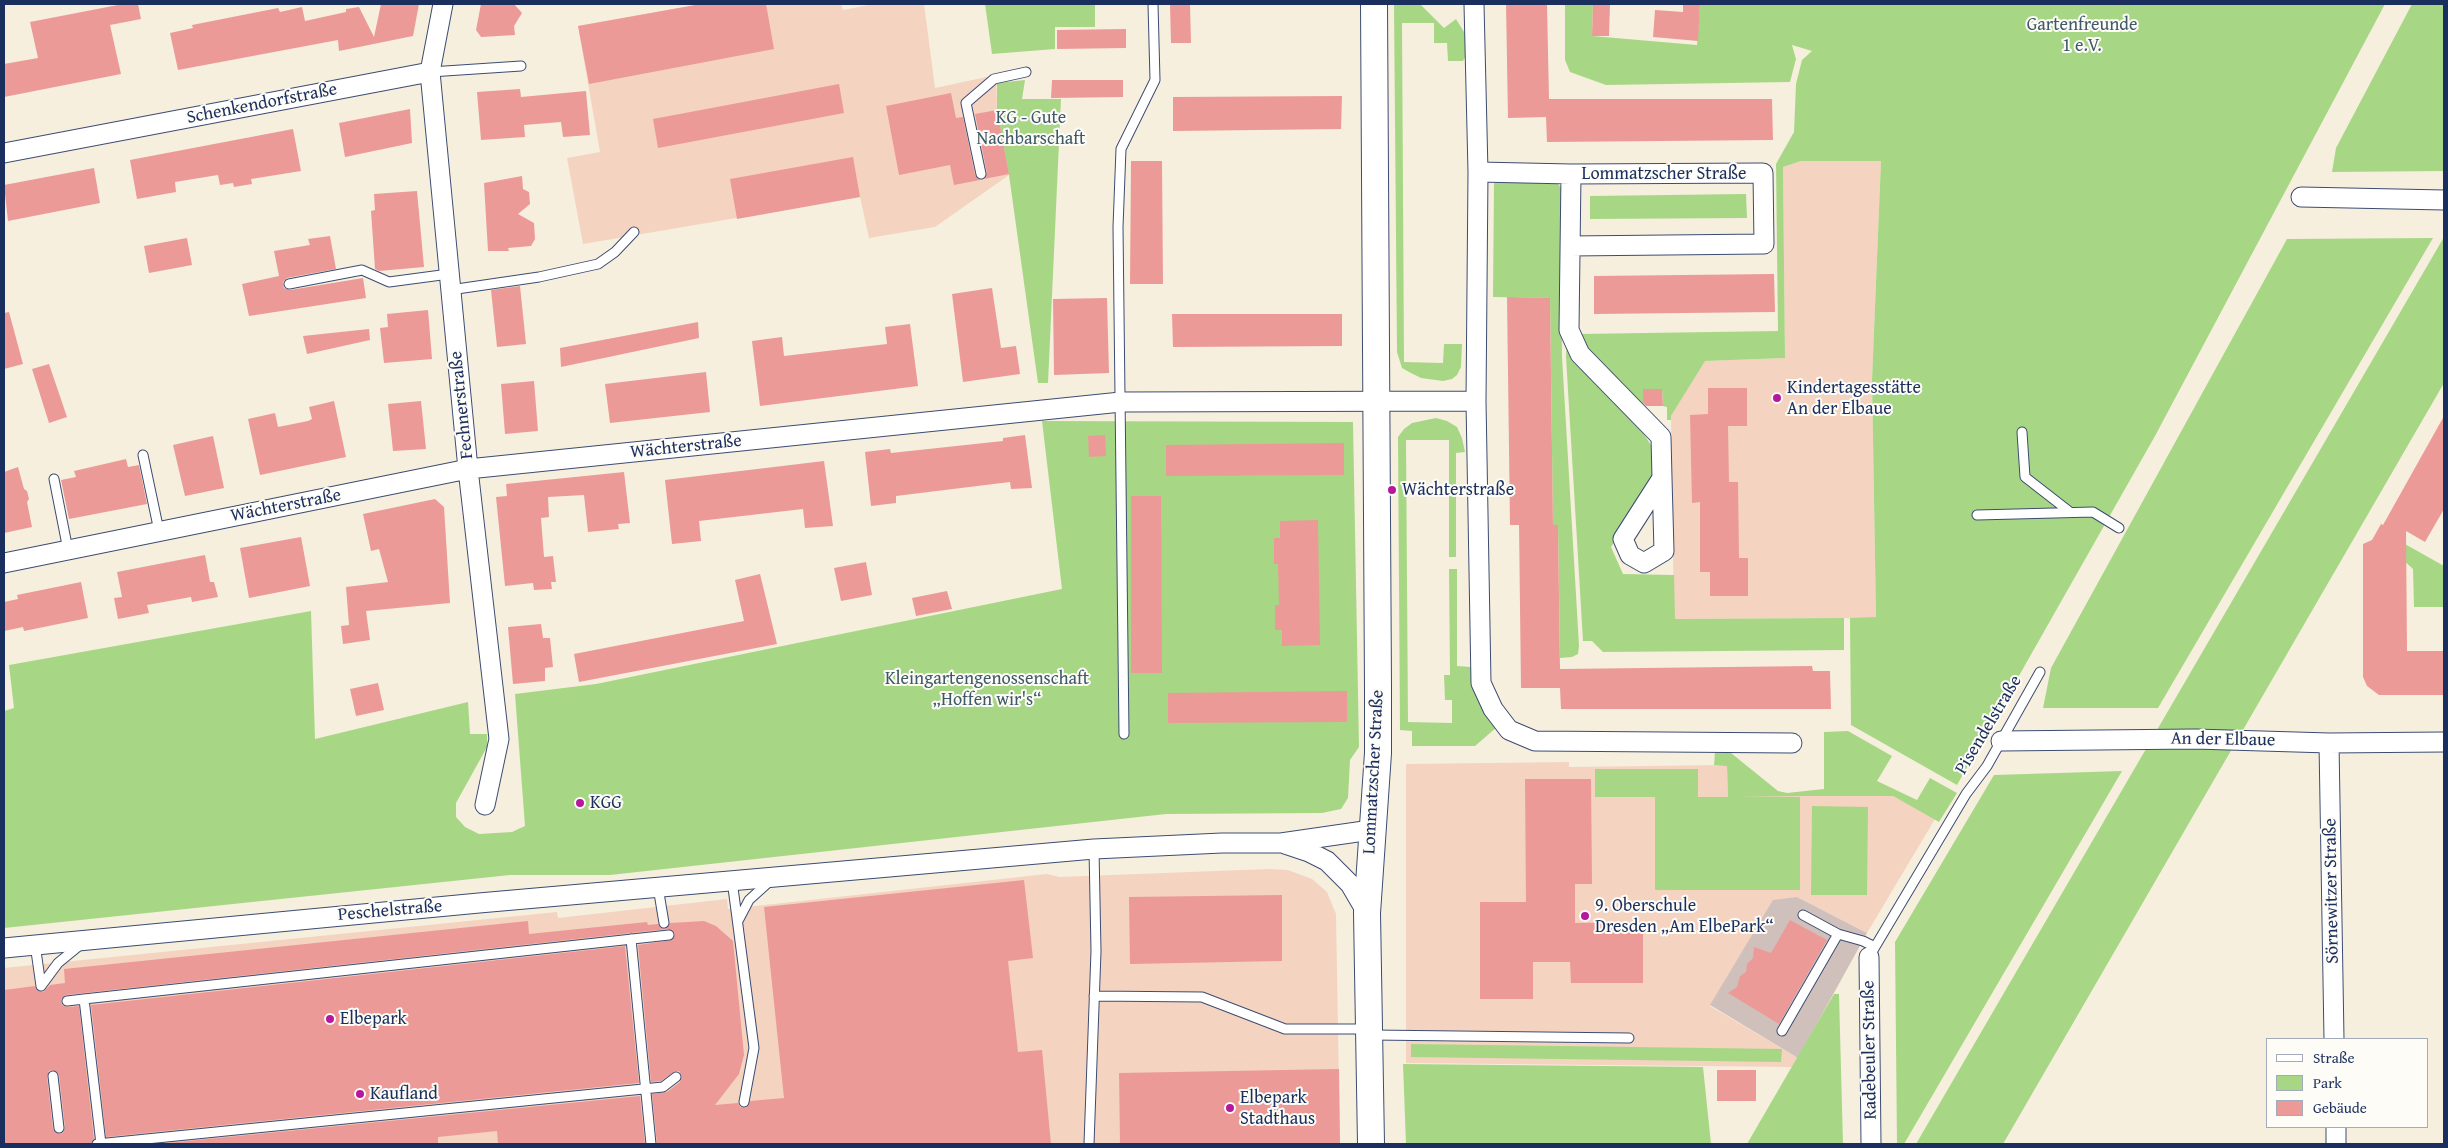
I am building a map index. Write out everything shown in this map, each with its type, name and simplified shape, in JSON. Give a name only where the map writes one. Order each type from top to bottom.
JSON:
[{"type":"main road","name":"Lommatzscher Straße","points":[[1371,1144],[1367,913],[1378,734],[1374,4]]},
{"type":"street","name":"Fechnerstraße","points":[[442,4],[430,72],[468,470],[499,739],[485,805]]},
{"type":"street","points":[[1474,4],[1478,172],[1476,401],[1481,683],[1493,709],[1508,730],[1535,741],[1792,744]]},
{"type":"street","name":"Schenkendorfstraße","points":[[4,153],[430,72]]},
{"type":"street","name":"Lommatzscher Straße","points":[[1478,172],[1571,174],[1763,173],[1764,244],[1570,246]]},
{"type":"street","name":"Lommatzscher Straße","points":[[1571,174],[1569,330],[1580,354],[1661,436],[1662,478]]},
{"type":"street","points":[[2301,197],[2444,200]]},
{"type":"street","name":"Wächterstraße","points":[[4,563],[468,470],[1121,402],[1376,400]]},
{"type":"street","points":[[1376,400],[1476,401]]},
{"type":"street","name":"An der Elbaue","points":[[2001,741],[2195,739],[2329,743],[2444,742]]},
{"type":"street","name":"Sörnewitzer Straße","points":[[2329,743],[2334,1038]]},
{"type":"street","points":[[1281,843],[1372,830]]},
{"type":"street","name":"Peschelstraße","points":[[4,948],[776,876],[1094,849],[1222,843],[1281,843]]},
{"type":"street","points":[[1281,843],[1309,852],[1327,861],[1350,884],[1367,913]]},
{"type":"street","name":"Radebeuler Straße","points":[[1871,1144],[1872,952]]},
{"type":"street","points":[[2336,1128],[2336,1144]]},
{"type":"lane","points":[[1124,734],[1118,227],[1121,150],[1155,80],[1153,4]]},
{"type":"lane","name":"Schenkendorfstraße","points":[[430,72],[521,66]]},
{"type":"lane","points":[[981,174],[966,103],[994,79],[1026,72]]},
{"type":"lane","points":[[289,284],[362,270],[389,282],[450,282],[539,276],[598,264],[615,252],[634,232]]},
{"type":"lane","points":[[2022,432],[2025,477],[2070,512]]},
{"type":"lane","points":[[143,455],[160,531]]},
{"type":"lane","points":[[54,479],[68,550]]},
{"type":"lane","points":[[1977,515],[2093,512],[2119,528]]},
{"type":"lane","name":"Pisendelstraße","points":[[1872,952],[1966,794],[1987,766],[2040,672]]},
{"type":"lane","points":[[1089,1144],[1096,950],[1094,849]]},
{"type":"lane","points":[[738,921],[749,900],[776,876]]},
{"type":"lane","points":[[732,880],[754,1048],[744,1102]]},
{"type":"lane","points":[[658,887],[664,923]]},
{"type":"lane","points":[[1803,915],[1838,934],[1863,941],[1872,952]]},
{"type":"lane","points":[[1782,1031],[1838,934]]},
{"type":"lane","points":[[68,1001],[669,935]]},
{"type":"lane","points":[[631,939],[651,1144]]},
{"type":"lane","points":[[35,944],[41,986],[69,952],[88,940]]},
{"type":"lane","points":[[1094,996],[1202,997],[1286,1029],[1629,1038]]},
{"type":"lane","points":[[84,999],[100,1144],[663,1087],[676,1077]]},
{"type":"lane","points":[[53,1076],[59,1128]]},
{"type":"shaded area","points":[[701,4],[841,4],[843,10],[874,4],[924,4],[935,88],[996,75],[997,110],[1009,175],[935,227],[869,238],[860,197],[583,244],[567,158],[600,152],[578,26]]},
{"type":"shaded area","name":"Kindertagesstätte An der Elbaue","points":[[1801,161],[1881,161],[1872,380],[1876,618],[1674,619],[1671,416],[1704,361],[1785,358],[1783,167]]},
{"type":"shaded area","name":"9. Oberschule Dresden „Am ElbePark“","points":[[1569,762],[1569,767],[1727,765],[1728,796],[1893,796],[1935,819],[1867,933],[1797,897],[1710,1006],[1798,1058],[1792,1067],[1406,1063],[1406,764]]},
{"type":"shaded area","name":"Elbepark","points":[[1269,869],[1288,870],[1312,879],[1327,892],[1336,914],[1340,1144],[4,1144],[4,968],[557,912],[558,918],[727,899],[728,909],[1047,874],[1059,877]]},
{"type":"shaded area","points":[[1797,897],[1867,933],[1798,1058],[1710,1005],[1773,900]]},
{"type":"green space","points":[[985,4],[1095,4],[1095,27],[1055,27],[1055,49],[992,54]]},
{"type":"green space","points":[[1394,4],[1420,4],[1444,28],[1456,19],[1466,35],[1468,52],[1463,61],[1448,61],[1447,43],[1434,43],[1434,23],[1402,23],[1404,362],[1443,363],[1444,344],[1462,344],[1461,367],[1457,375],[1452,379],[1443,381],[1421,378],[1402,368],[1397,352]]},
{"type":"green space","name":"Gartenfreunde 1 e.V.","points":[[1565,4],[1593,4],[1592,36],[1697,45],[1700,4],[2385,4],[2155,436],[1957,785],[1851,725],[1850,618],[1876,617],[1872,380],[1881,161],[1801,161],[1783,167],[1785,358],[1705,361],[1671,416],[1671,420],[1667,420],[1667,407],[1663,406],[1662,389],[1644,389],[1643,406],[1588,351],[1580,334],[1778,331],[1776,164],[1794,132],[1796,84],[1802,60],[1812,51],[1792,45],[1796,59],[1790,82],[1606,85],[1570,72],[1565,60]]},
{"type":"green space","points":[[2412,4],[2444,4],[2444,171],[2332,172],[2336,148]]},
{"type":"green space","name":"KG - Gute Nachbarschaft","points":[[1025,80],[1022,99],[1061,99],[1048,383],[1038,383],[1009,175],[997,110],[997,83]]},
{"type":"green space","points":[[1556,182],[1564,191],[1561,257],[1562,356],[1579,646],[1578,654],[1572,657],[1560,658],[1558,525],[1553,525],[1550,298],[1493,297],[1494,183]]},
{"type":"green space","points":[[1746,194],[1747,218],[1590,219],[1590,196]]},
{"type":"green space","points":[[2444,237],[2444,383],[2003,1144],[1916,1144]]},
{"type":"green space","points":[[2433,238],[2158,708],[2043,708],[2051,668],[2287,239]]},
{"type":"green space","points":[[1567,336],[1582,369],[1643,433],[1651,445],[1657,466],[1652,484],[1611,547],[1623,574],[1674,575],[1675,619],[1844,618],[1844,650],[1603,652],[1592,641],[1583,641],[1566,357]]},
{"type":"green space","points":[[1436,418],[1447,421],[1457,427],[1465,452],[1456,453],[1456,557],[1449,557],[1449,440],[1406,440],[1408,722],[1452,723],[1452,700],[1445,700],[1444,675],[1450,675],[1449,569],[1457,569],[1457,666],[1471,667],[1481,705],[1497,727],[1475,746],[1412,746],[1412,731],[1400,730],[1398,437],[1412,423]]},
{"type":"green space","name":"Kleingartengenossenschaft „Hoffen wir's“","points":[[1042,421],[1353,422],[1359,747],[1350,760],[1348,798],[1341,809],[1322,813],[1166,814],[610,875],[510,875],[4,928],[4,711],[14,708],[9,665],[311,611],[315,739],[468,702],[470,734],[487,734],[487,747],[456,803],[456,817],[465,827],[479,834],[512,832],[525,826],[515,694],[596,684],[1062,589]]},
{"type":"green space","points":[[2405,544],[2444,566],[2444,607],[2414,607],[2413,569],[2399,556]]},
{"type":"green space","points":[[1848,731],[1892,756],[1877,781],[1917,800],[1930,778],[1957,793],[1939,822],[1893,796],[1736,796],[1800,797],[1800,890],[1655,890],[1655,797],[1595,797],[1595,769],[1698,769],[1698,797],[1728,797],[1727,766],[1714,765],[1715,752],[1731,753],[1778,791],[1787,793],[1824,789],[1824,732]]},
{"type":"green space","points":[[2122,771],[1904,1144],[1897,1144],[1895,942],[1994,775]]},
{"type":"green space","points":[[1812,806],[1868,807],[1867,895],[1811,895]]},
{"type":"green space","points":[[1834,994],[1839,994],[1843,1144],[1747,1144]]},
{"type":"green space","points":[[1411,1044],[1782,1049],[1781,1062],[1411,1057]]},
{"type":"green space","points":[[1403,1064],[1703,1067],[1711,1144],[1406,1144]]},
{"type":"building","points":[[123,4],[138,4],[141,19],[110,25],[121,74],[4,97],[4,64],[38,58],[30,22]]},
{"type":"building","points":[[381,4],[419,4],[413,36],[339,51],[338,40],[178,70],[170,33],[193,28],[192,25],[278,8],[280,12],[302,7],[305,21],[346,12],[346,9],[359,7],[374,37]]},
{"type":"building","points":[[481,4],[514,4],[522,13],[514,26],[515,35],[481,37],[476,30]]},
{"type":"building","points":[[701,4],[766,4],[774,49],[589,84],[578,26]]},
{"type":"building","points":[[1170,4],[1190,4],[1191,43],[1171,43]]},
{"type":"building","points":[[1506,4],[1547,4],[1549,99],[1772,99],[1773,140],[1547,142],[1546,117],[1508,118]]},
{"type":"building","points":[[1593,4],[1610,4],[1609,36],[1592,36]]},
{"type":"building","points":[[1683,4],[1700,4],[1698,41],[1653,37],[1655,10],[1683,12]]},
{"type":"building","points":[[1126,29],[1126,48],[1057,49],[1057,30]]},
{"type":"building","points":[[1052,80],[1123,80],[1123,97],[1051,98]]},
{"type":"building","points":[[839,84],[844,113],[658,148],[653,119]]},
{"type":"building","points":[[520,89],[521,97],[586,91],[590,135],[563,137],[561,122],[524,125],[525,137],[481,140],[477,92]]},
{"type":"building","points":[[951,93],[956,118],[963,117],[975,175],[980,180],[954,185],[950,165],[899,175],[886,106]]},
{"type":"building","points":[[1342,96],[1341,129],[1173,131],[1173,97]]},
{"type":"building","points":[[410,109],[412,143],[345,157],[339,123]]},
{"type":"building","points":[[997,110],[1009,174],[984,179],[987,173],[975,114]]},
{"type":"building","points":[[293,129],[301,171],[251,179],[252,184],[234,187],[233,183],[220,185],[218,175],[175,182],[176,192],[137,199],[130,160]]},
{"type":"building","points":[[853,157],[860,197],[737,219],[730,179]]},
{"type":"building","points":[[1131,161],[1162,161],[1163,284],[1130,284]]},
{"type":"building","points":[[94,168],[100,203],[8,221],[4,185]]},
{"type":"building","points":[[522,176],[523,189],[529,192],[530,204],[518,214],[534,223],[535,239],[531,246],[508,248],[509,251],[488,251],[484,183]]},
{"type":"building","points":[[417,191],[424,267],[379,271],[375,269],[371,211],[375,210],[374,194]]},
{"type":"building","points":[[330,236],[336,269],[287,278],[283,282],[284,288],[290,290],[363,278],[366,298],[249,316],[242,284],[279,276],[274,251],[310,245],[308,239]]},
{"type":"building","points":[[187,238],[192,265],[149,273],[144,246]]},
{"type":"building","points":[[1774,274],[1775,312],[1594,314],[1594,276]]},
{"type":"building","points":[[520,286],[526,344],[497,347],[491,290]]},
{"type":"building","points":[[992,288],[1001,348],[1016,346],[1020,374],[963,382],[952,294]]},
{"type":"building","points":[[1507,297],[1550,298],[1553,525],[1558,525],[1560,669],[1812,666],[1813,671],[1830,671],[1831,709],[1561,709],[1560,688],[1521,688],[1519,525],[1510,525]]},
{"type":"building","points":[[1107,298],[1109,373],[1054,375],[1053,299]]},
{"type":"building","points":[[428,310],[432,359],[384,363],[380,328],[388,327],[387,314]]},
{"type":"building","points":[[9,312],[23,364],[4,369],[4,313]]},
{"type":"building","points":[[1172,314],[1342,314],[1342,346],[1173,347]]},
{"type":"building","points":[[698,322],[699,338],[561,367],[560,348]]},
{"type":"building","points":[[910,324],[918,386],[760,406],[752,341],[782,337],[784,356],[887,344],[885,327]]},
{"type":"building","points":[[369,329],[370,340],[307,354],[303,336]]},
{"type":"building","points":[[49,364],[67,417],[49,423],[32,369]]},
{"type":"building","points":[[706,372],[710,412],[610,423],[605,384]]},
{"type":"building","points":[[534,381],[538,431],[505,434],[501,384]]},
{"type":"building","points":[[1708,388],[1747,388],[1747,426],[1728,426],[1729,482],[1738,482],[1739,558],[1748,558],[1748,596],[1710,596],[1710,572],[1700,572],[1700,502],[1692,503],[1690,415],[1708,414]]},
{"type":"building","points":[[1643,389],[1662,389],[1663,406],[1646,406],[1643,403]]},
{"type":"building","points":[[334,401],[346,457],[260,475],[248,419],[275,413],[278,427],[308,421],[312,419],[309,407]]},
{"type":"building","points":[[421,401],[426,449],[393,451],[388,404]]},
{"type":"building","points":[[2444,416],[2444,509],[2425,542],[2406,531],[2407,651],[2444,651],[2444,695],[2379,695],[2367,686],[2363,677],[2363,544],[2372,540],[2381,524],[2383,525]]},
{"type":"building","points":[[1025,435],[1032,488],[1011,489],[1010,482],[896,496],[896,503],[871,506],[865,452],[890,449],[891,453],[1003,441],[1003,438]]},
{"type":"building","points":[[1105,435],[1106,456],[1089,457],[1088,436]]},
{"type":"building","points":[[213,436],[224,488],[185,496],[173,445]]},
{"type":"building","points":[[1344,443],[1344,475],[1166,476],[1166,445]]},
{"type":"building","points":[[126,459],[128,467],[139,465],[147,504],[69,519],[61,480],[76,477],[74,471]]},
{"type":"building","points":[[824,461],[833,526],[805,528],[803,509],[699,521],[701,541],[672,544],[665,480]]},
{"type":"building","points":[[18,467],[29,499],[27,502],[32,527],[4,533],[4,472]]},
{"type":"building","points":[[624,472],[630,523],[618,524],[619,529],[588,532],[584,495],[548,497],[549,517],[541,518],[544,557],[553,556],[556,582],[551,582],[552,589],[534,590],[533,583],[505,586],[496,497],[507,496],[506,484]]},
{"type":"building","points":[[1131,496],[1161,496],[1162,673],[1131,673]]},
{"type":"building","points":[[435,499],[444,507],[450,603],[366,611],[370,640],[343,644],[341,626],[349,625],[346,587],[388,582],[379,549],[371,551],[363,514]]},
{"type":"building","points":[[1318,520],[1320,645],[1282,646],[1282,630],[1275,630],[1275,605],[1279,605],[1278,564],[1274,564],[1274,538],[1280,538],[1280,521]]},
{"type":"building","points":[[301,537],[310,586],[249,598],[240,548]]},
{"type":"building","points":[[205,555],[210,582],[214,582],[218,597],[192,602],[191,597],[147,605],[149,613],[118,619],[114,598],[122,597],[117,572]]},
{"type":"building","points":[[866,562],[872,595],[841,601],[834,568]]},
{"type":"building","points":[[760,574],[777,644],[579,682],[574,654],[744,621],[735,580]]},
{"type":"building","points":[[81,582],[88,618],[24,631],[23,627],[4,631],[4,602],[18,599],[17,595]]},
{"type":"building","points":[[947,591],[952,609],[916,616],[912,598]]},
{"type":"building","points":[[541,624],[543,638],[550,638],[553,667],[545,668],[545,681],[513,684],[508,627]]},
{"type":"building","points":[[378,683],[384,710],[356,716],[350,689]]},
{"type":"building","points":[[1347,691],[1347,722],[1168,723],[1168,693]]},
{"type":"building","points":[[1525,779],[1591,779],[1592,884],[1575,884],[1575,923],[1643,922],[1643,983],[1571,983],[1570,962],[1533,962],[1533,999],[1480,999],[1480,902],[1526,902]]},
{"type":"building","points":[[1024,880],[1033,958],[1008,961],[1018,1052],[1042,1050],[1051,1144],[657,1144],[652,1094],[667,1092],[680,1082],[682,1077],[679,1071],[675,1071],[661,1081],[651,1082],[638,945],[672,940],[675,934],[668,929],[66,995],[61,999],[62,1005],[67,1007],[79,1006],[94,1139],[91,1144],[4,1144],[4,990],[35,986],[38,991],[43,992],[50,985],[65,983],[64,969],[528,921],[529,934],[647,922],[648,925],[658,924],[665,929],[670,923],[704,921],[716,926],[733,941],[744,1055],[739,1074],[715,1105],[738,1103],[740,1107],[746,1108],[750,1101],[784,1098],[764,907]],"holes":[[[53,1070],[59,1075],[65,1127],[63,1133],[59,1134],[53,1129],[47,1077],[49,1071]]]},
{"type":"building","points":[[1282,895],[1282,961],[1130,964],[1129,897]]},
{"type":"building","points":[[1790,920],[1827,940],[1779,1024],[1728,993],[1737,987],[1740,976],[1746,972],[1747,964],[1753,958],[1754,947],[1771,953]]},
{"type":"building","points":[[625,946],[639,1083],[106,1137],[91,1005]]},
{"type":"building","name":"Elbepark Stadthaus","points":[[1339,1069],[1340,1144],[1120,1144],[1119,1073]]},
{"type":"building","points":[[1717,1070],[1756,1070],[1756,1101],[1717,1101]]},
{"type":"building","points":[[640,1096],[645,1144],[498,1144],[497,1131],[438,1137],[438,1144],[157,1144]]},
{"type":"place","name":"Kindertagesstätte An der Elbaue","points":[[1777,398]]},
{"type":"place","name":"Wächterstraße","points":[[1392,490]]},
{"type":"place","name":"KGG","points":[[580,803]]},
{"type":"place","name":"9. Oberschule Dresden „Am ElbePark“","points":[[1585,916]]},
{"type":"place","name":"Elbepark","points":[[330,1019]]},
{"type":"place","name":"Kaufland","points":[[360,1094]]},
{"type":"place","name":"Elbepark Stadthaus","points":[[1230,1108]]}]
